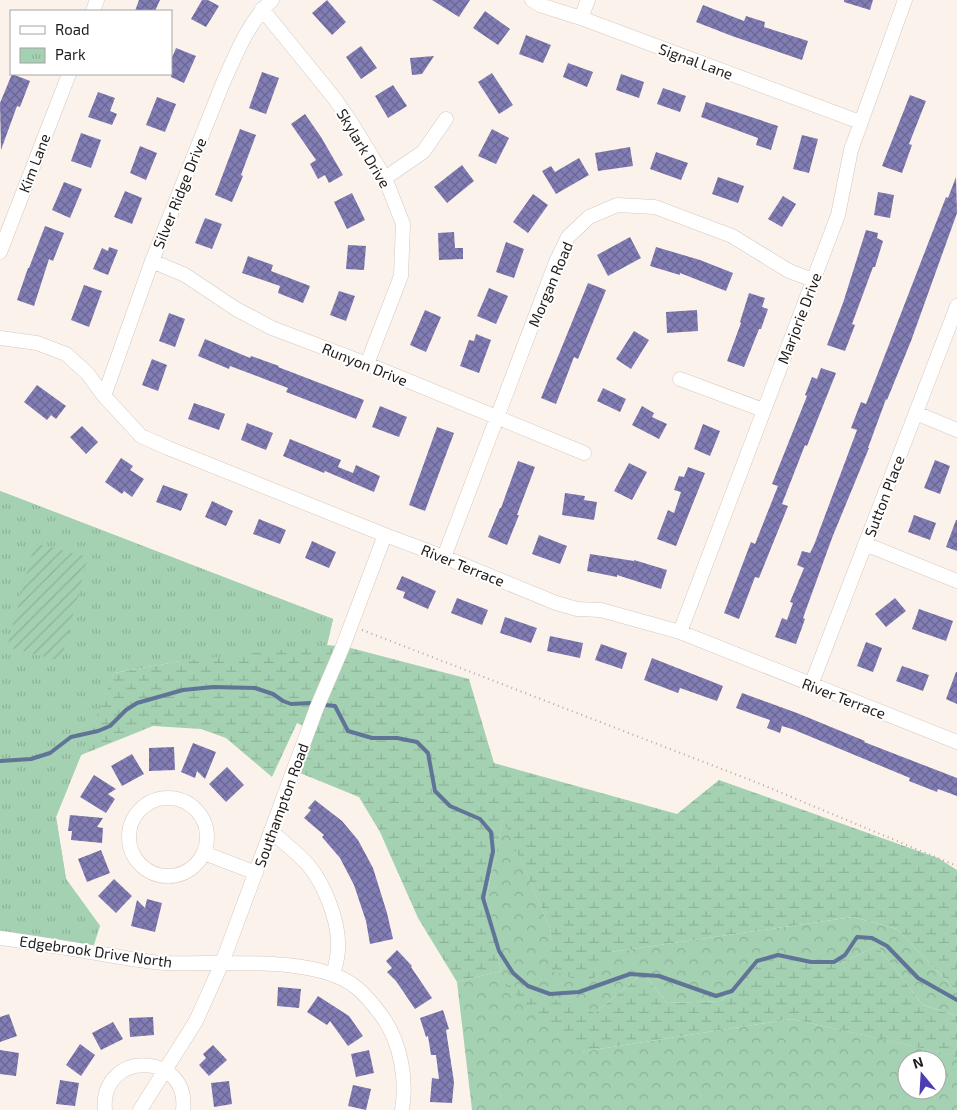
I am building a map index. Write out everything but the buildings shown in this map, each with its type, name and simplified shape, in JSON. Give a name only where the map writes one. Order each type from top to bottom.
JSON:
[{"type":"street","name":"Signal Lane","points":[[532,0],[540,5],[581,18],[860,122]]},
{"type":"street","points":[[581,18],[588,0]]},
{"type":"street","name":"Marjorie Drive","points":[[680,632],[838,215],[850,150],[905,0]]},
{"type":"street","name":"Skylark Drive","points":[[267,5],[335,99],[385,178],[403,224],[401,276],[367,364]]},
{"type":"street","name":"Silver Ridge Drive","points":[[104,396],[152,261],[236,54],[267,5]]},
{"type":"street","name":"Kim Lane","points":[[0,252],[69,75]]},
{"type":"street","points":[[385,178],[423,152],[446,119]]},
{"type":"street","name":"Morgan Road","points":[[444,557],[556,262],[568,237],[589,217],[617,205],[655,207],[732,236],[789,271],[813,280]]},
{"type":"street","name":"Runyon Drive","points":[[152,261],[185,275],[236,309],[272,328],[367,364],[584,453]]},
{"type":"street","name":"Sutton Place","points":[[811,686],[957,306]]},
{"type":"street","name":"River Terrace","points":[[0,338],[37,342],[66,354],[86,373],[104,396],[141,436],[168,448],[556,603],[577,609],[601,610],[680,632],[811,686],[957,742]]},
{"type":"street","points":[[680,379],[763,410]]},
{"type":"street","points":[[916,413],[957,430]]},
{"type":"street","name":"Southampton Road","points":[[140,1110],[196,1021],[222,963],[317,707],[385,535]]},
{"type":"street","points":[[865,544],[957,581]]},
{"type":"street","points":[[170,797],[183,800],[194,806],[202,816],[207,828],[208,840],[204,853],[198,863],[178,875],[165,876],[154,873],[143,867],[135,858],[128,836],[131,824],[137,812],[146,804],[170,797]]},
{"type":"street","points":[[272,832],[297,853],[320,881],[336,927],[338,959],[333,975]]},
{"type":"street","points":[[204,853],[256,873]]},
{"type":"street","name":"Edgebrook Drive North","points":[[0,938],[163,963],[255,963],[302,968],[333,975],[356,987],[375,1006],[394,1034],[401,1061],[402,1110]]},
{"type":"street","points":[[106,1110],[104,1101],[108,1088],[115,1077],[126,1069],[139,1065],[153,1065],[166,1071],[175,1079],[181,1090],[184,1102],[183,1110]]},
{"type":"path","points":[[350,625],[753,781],[957,866]]},
{"type":"green space","points":[[0,491],[333,619],[327,645],[347,647],[469,679],[494,763],[677,814],[719,780],[938,858],[957,870],[957,992],[897,929],[853,917],[611,952],[590,984],[552,971],[550,928],[503,820],[486,899],[501,971],[457,982],[418,918],[380,832],[359,797],[300,773],[315,732],[297,723],[272,777],[226,738],[201,729],[153,726],[81,755],[56,817],[66,879],[100,926],[0,938],[114,673],[181,661]]},
{"type":"green space","points":[[0,491],[333,619],[327,645],[181,661],[114,673],[56,817],[66,879],[100,926],[90,957],[0,938]]},
{"type":"green space","points":[[35,543],[88,557],[61,661],[7,647]]},
{"type":"green space","points":[[503,819],[550,928],[553,971],[611,952],[853,917],[897,929],[957,992],[957,1016],[923,1005],[877,946],[839,964],[767,955],[721,1001],[667,1003],[643,973],[595,1013],[580,1052],[792,1019],[931,1050],[897,1050],[897,1100],[947,1100],[947,1054],[953,1055],[957,1058],[957,1110],[472,1110],[457,982],[501,971],[486,899]]},
{"type":"green space","points":[[877,946],[923,1005],[957,1016],[957,1058],[947,1054],[947,1050],[930,1050],[792,1019],[580,1052],[503,983],[595,1013],[643,973],[667,1003],[721,1001],[767,955],[839,964]]},
{"type":"waterway","points":[[0,761],[31,759],[50,753],[71,737],[98,731],[110,726],[126,710],[137,703],[183,690],[213,687],[255,688],[273,694],[291,704],[312,703]]},
{"type":"waterway","points":[[325,705],[335,706],[348,731],[372,738],[397,738],[417,742],[428,753],[435,791],[450,806],[480,819],[491,832],[493,851],[483,898],[499,951],[513,973],[528,986],[550,994],[579,992],[630,974],[659,976],[716,996],[732,991],[757,961],[778,955],[811,962],[834,962],[845,955],[857,937],[872,938],[887,946],[918,978],[957,1000]]}]
